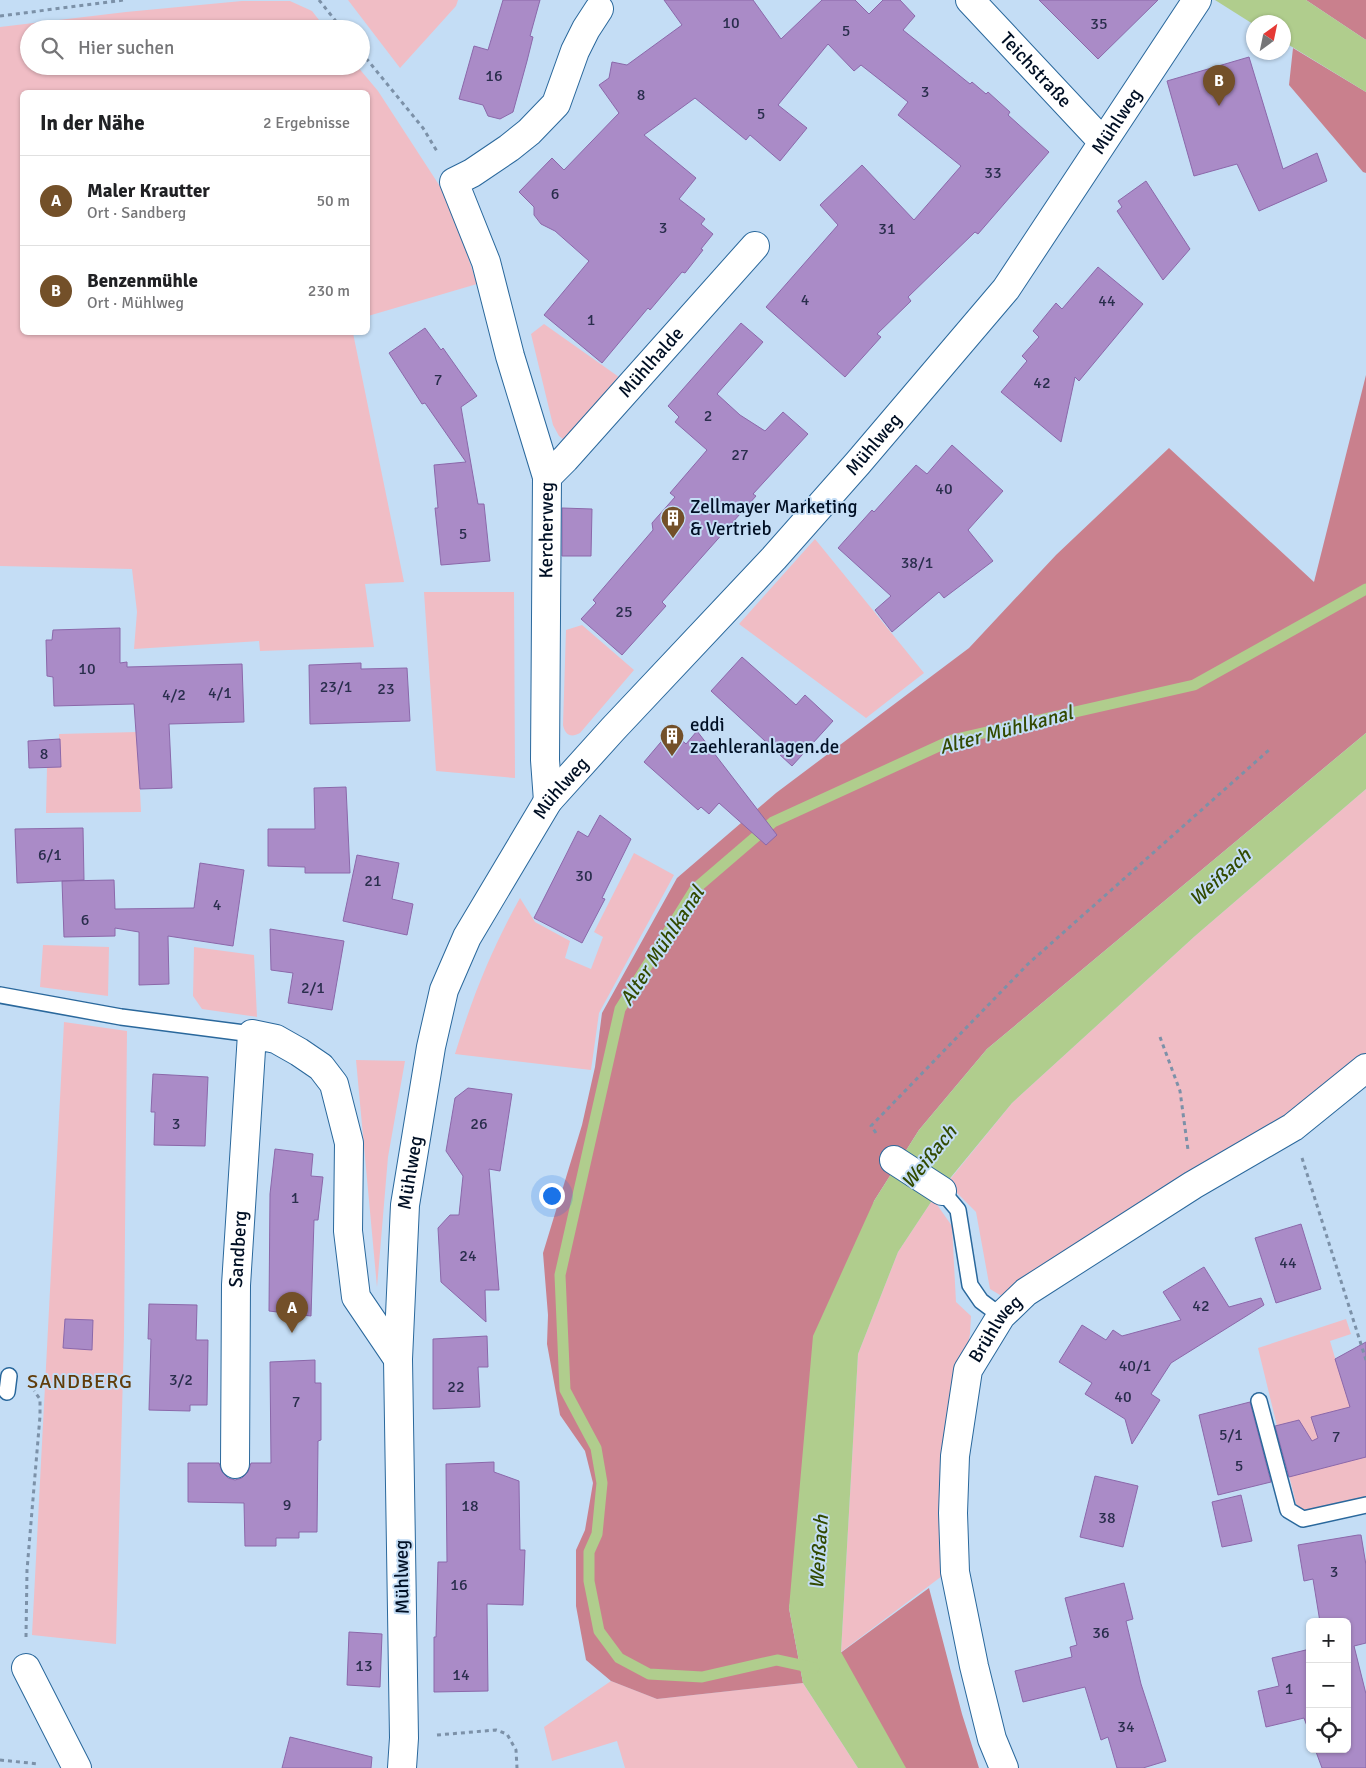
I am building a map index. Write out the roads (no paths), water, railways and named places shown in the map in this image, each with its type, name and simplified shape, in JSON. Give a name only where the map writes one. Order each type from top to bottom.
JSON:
[{"type":"street","name":"Teichstraße","points":[[970,0],[1102,141]]},
{"type":"street","name":"Mühlweg","points":[[402,1768],[404,1738],[398,1359],[405,1205],[430,1047],[444,990],[467,937],[548,801],[774,558],[858,464],[1000,296],[1196,3]]},
{"type":"street","name":"Kercherweg","points":[[548,801],[545,760],[547,476],[510,356],[486,262],[454,182],[472,173],[509,148],[529,132],[556,104],[575,51],[599,8]]},
{"type":"street","name":"Mühlhalde","points":[[547,476],[566,459],[754,246]]},
{"type":"street","points":[[252,1034],[276,1039],[300,1052],[321,1067],[334,1084],[349,1142],[348,1231],[356,1297],[398,1359]]},
{"type":"street","name":"Sandberg","points":[[236,1464],[236,1285],[252,1034]]},
{"type":"street","name":"Brühlweg","points":[[1004,1768],[992,1739],[959,1598],[956,1572],[953,1512],[955,1456],[968,1370],[1002,1316],[1026,1292],[1194,1186],[1293,1127],[1366,1068]]},
{"type":"street","points":[[894,1160],[942,1191]]},
{"type":"street","points":[[26,1668],[77,1768]]},
{"type":"lane","points":[[0,995],[121,1017],[252,1034]]},
{"type":"lane","points":[[942,1191],[958,1210],[970,1285],[981,1301],[1002,1316]]},
{"type":"lane","points":[[7,1392],[9,1376]]},
{"type":"lane","points":[[1259,1402],[1288,1510],[1303,1519],[1366,1505]]},
{"type":"water","points":[[1215,0],[1306,0],[1366,40],[1366,92],[1291,46],[1291,15],[1246,15],[1246,20]]},
{"type":"water","name":"Weißach","points":[[1366,733],[1366,789],[1195,936],[1012,1103],[933,1199],[898,1252],[858,1354],[841,1652],[906,1768],[858,1768],[803,1683],[789,1608],[813,1336],[874,1201],[919,1130],[987,1049]]},
{"type":"waterway","name":"Alter Mühlkanal","points":[[814,1668],[777,1660],[702,1677],[649,1674],[619,1658],[599,1631],[589,1581],[589,1552],[597,1534],[602,1483],[596,1448],[565,1390],[560,1275],[620,1009],[695,889],[773,822],[952,740],[1194,685],[1366,589]]},
{"type":"place","name":"Benzenmühle","points":[[1219,106]]},
{"type":"place","name":"Zellmayer Marketing & Vertrieb","points":[[673,539]]},
{"type":"place","name":"eddi zaehleranlagen.de","points":[[672,757]]},
{"type":"place","name":"Maler Krautter","points":[[292,1333]]},
{"type":"district","name":"SANDBERG","points":[[80,1381]]}]
